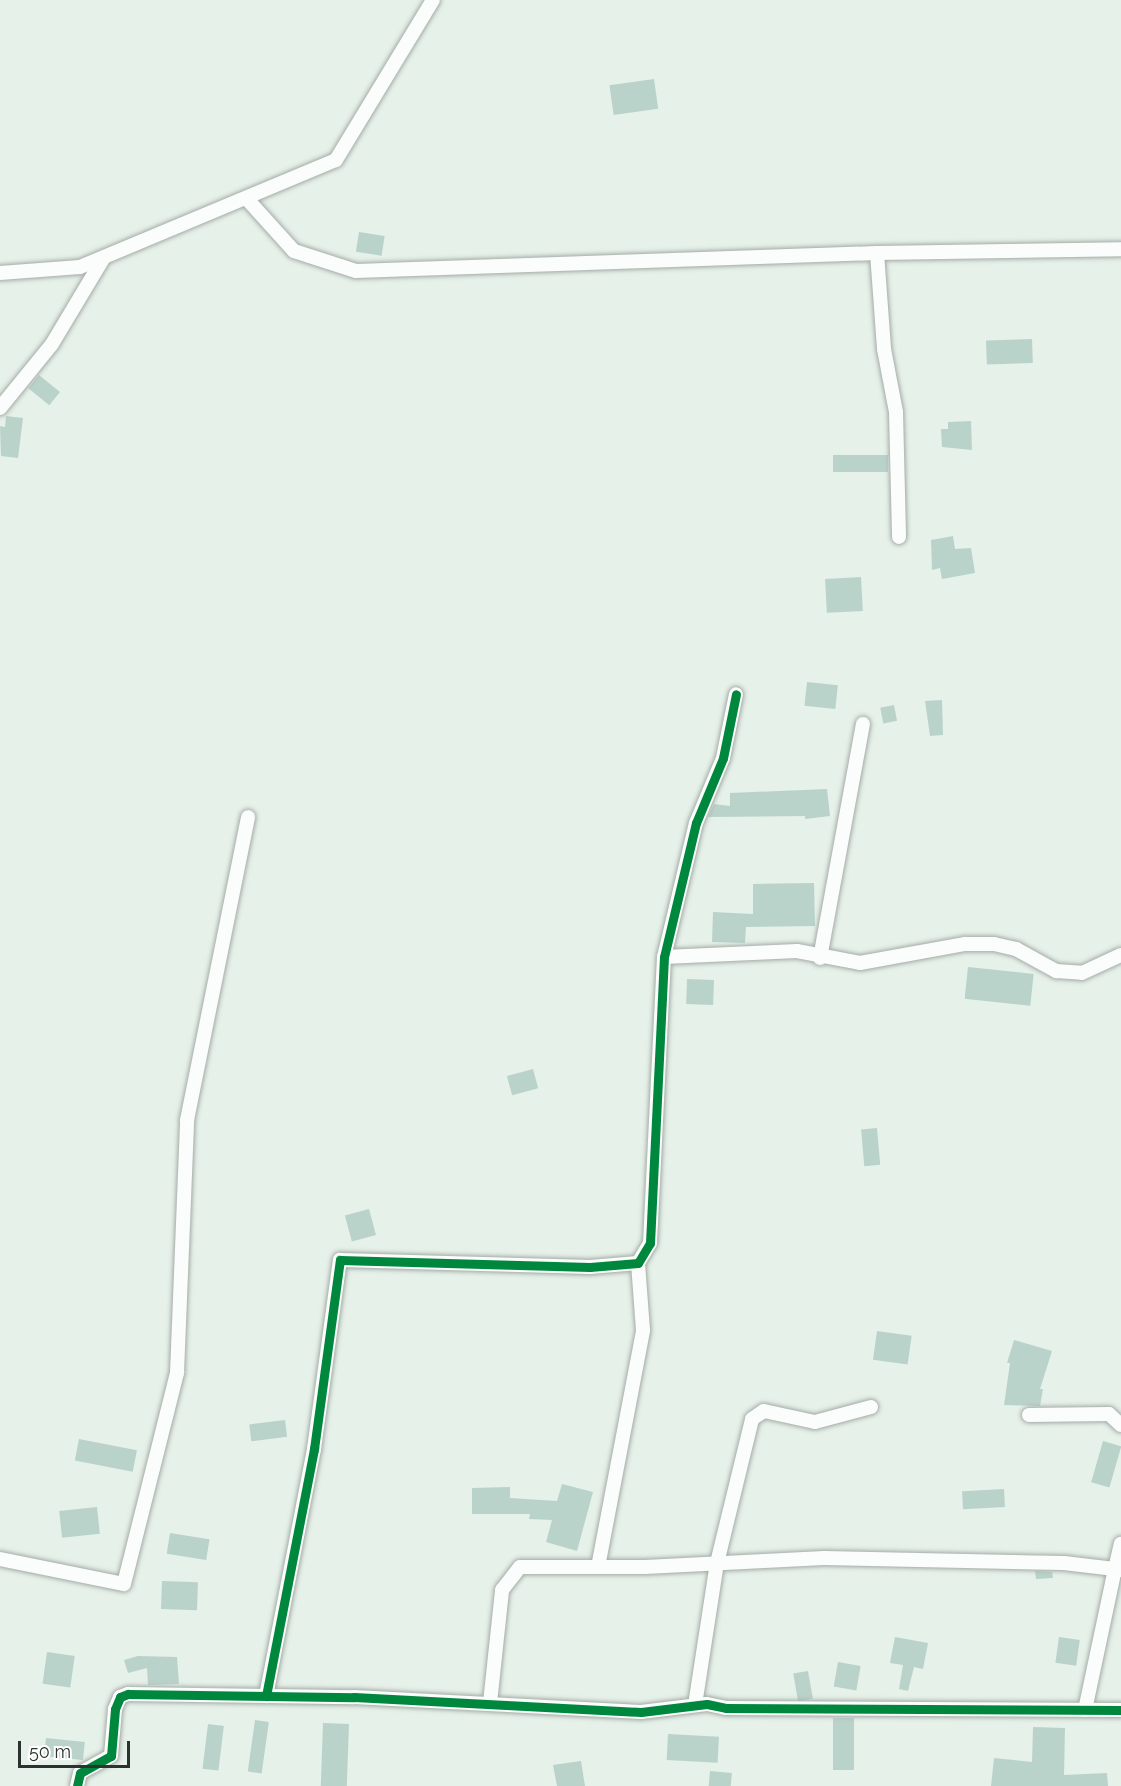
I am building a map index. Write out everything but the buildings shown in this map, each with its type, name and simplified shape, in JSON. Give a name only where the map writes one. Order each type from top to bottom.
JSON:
[{"type":"street","points":[[0,273],[81,267],[336,160],[433,0]]},
{"type":"street","points":[[247,199],[294,251],[356,271],[876,253],[1121,249]]},
{"type":"street","points":[[876,253],[884,349],[896,412],[899,537]]},
{"type":"street","points":[[0,408],[52,344],[104,257]]},
{"type":"street","points":[[598,1567],[643,1330],[638,1263],[650,1243],[664,957],[696,823],[723,758],[736,694]]},
{"type":"street","points":[[820,958],[863,724]]},
{"type":"street","points":[[0,1558],[124,1584],[177,1373],[187,1120],[248,817]]},
{"type":"street","points":[[664,957],[765,950],[797,951],[820,958],[860,963],[965,944],[994,944],[1016,949],[1056,971],[1082,973],[1121,956]]},
{"type":"street","points":[[266,1696],[314,1449],[340,1260],[590,1267],[638,1263]]},
{"type":"street","points":[[695,1705],[717,1563],[752,1419],[764,1411],[815,1422],[871,1407]]},
{"type":"street","points":[[1029,1415],[1109,1414],[1120,1419]]},
{"type":"street","points":[[1085,1710],[1118,1570],[1121,1544]]},
{"type":"street","points":[[490,1703],[502,1590],[520,1567],[598,1567],[897,1558],[1064,1563],[1118,1570]]},
{"type":"street","points":[[77,1786],[80,1773],[111,1755],[120,1697],[266,1696],[490,1703],[641,1712],[695,1705],[1121,1710]]},
{"type":"cycle path","points":[[266,1696],[314,1449],[340,1260],[590,1267],[638,1263],[650,1243],[664,957],[696,823],[723,758],[736,694]]},
{"type":"cycle path","points":[[77,1786],[80,1773],[111,1756],[115,1709],[120,1697],[128,1694],[354,1697],[641,1712],[707,1704],[726,1708],[1121,1710]]}]
